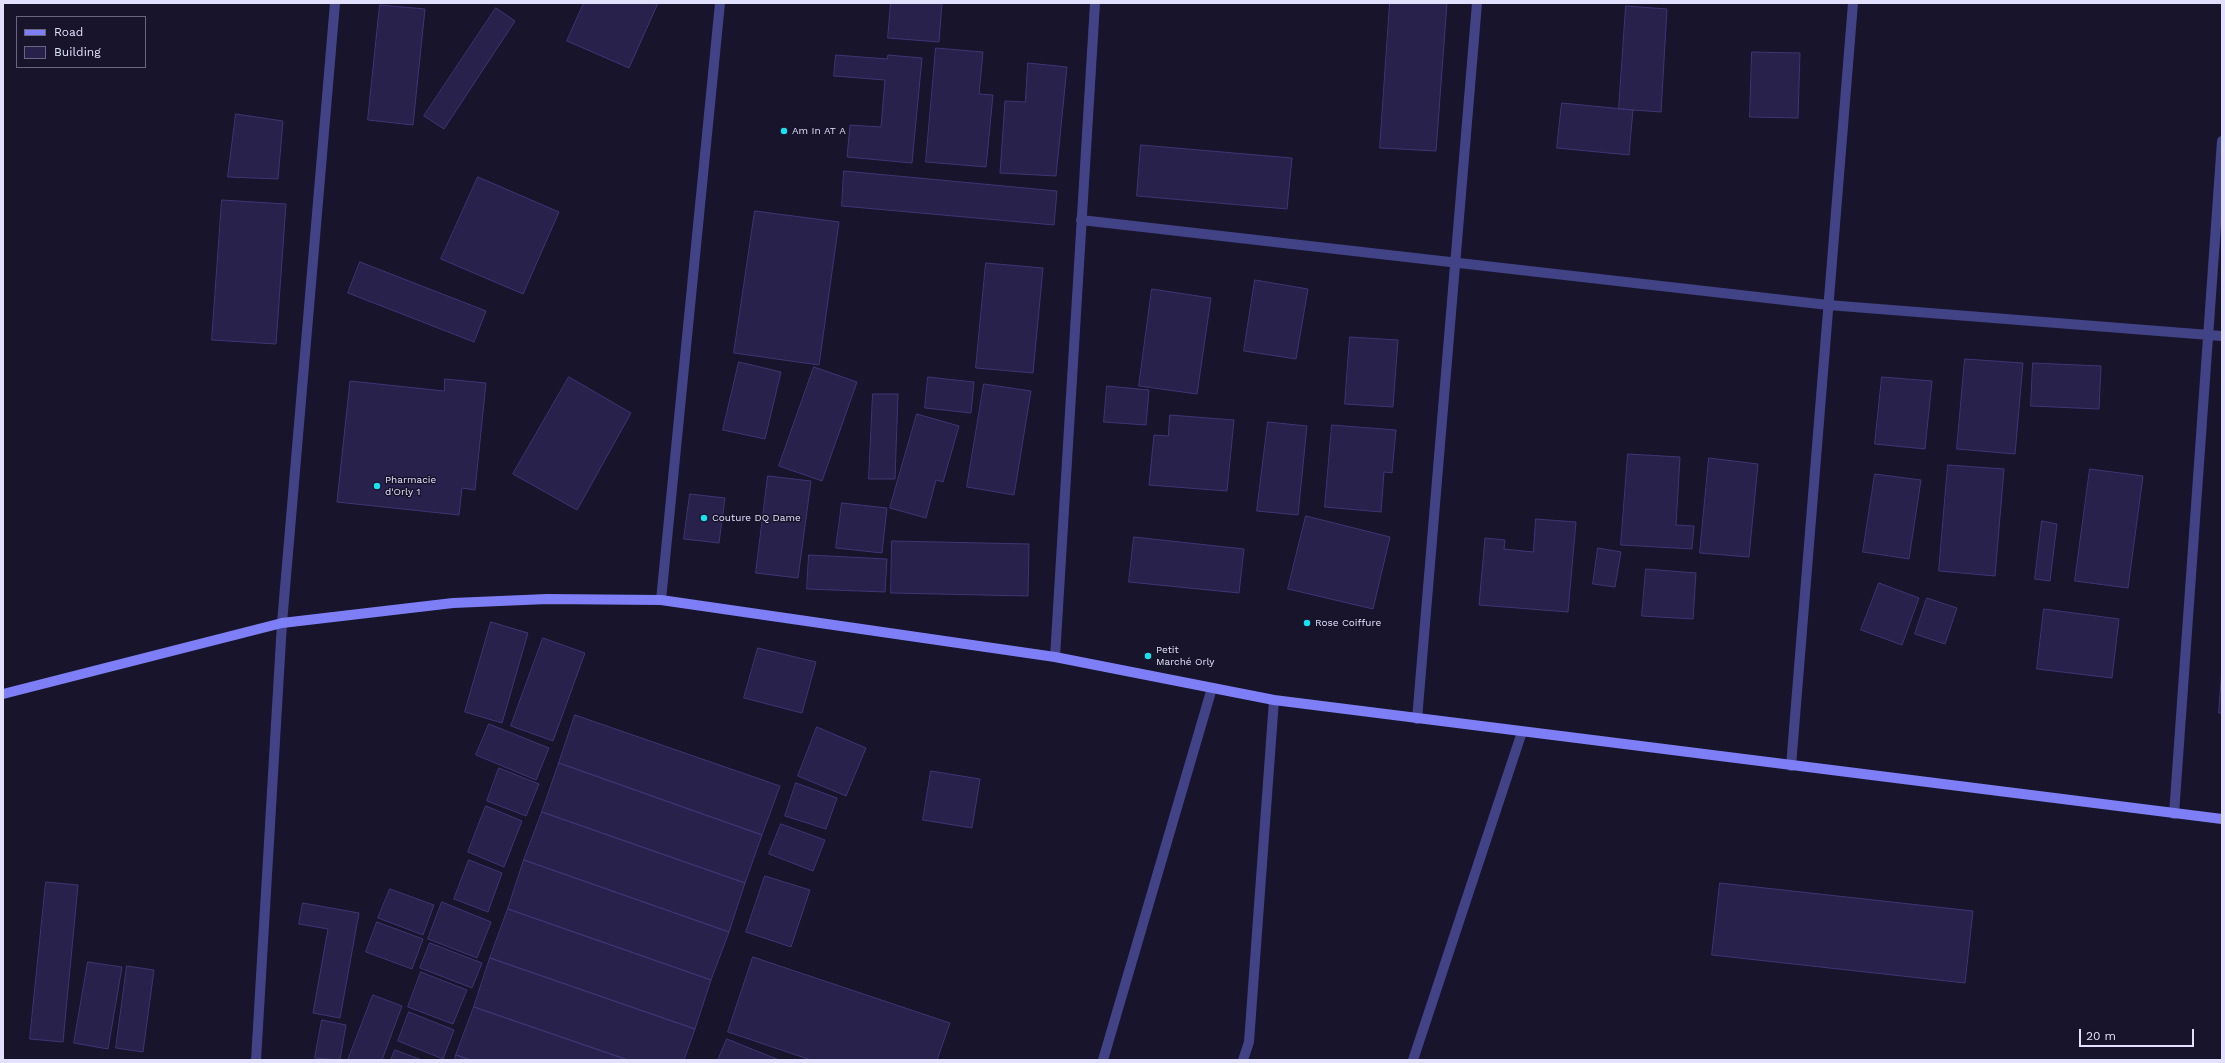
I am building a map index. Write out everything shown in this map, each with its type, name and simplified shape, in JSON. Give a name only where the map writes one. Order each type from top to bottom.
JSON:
[{"type":"street","points":[[256,1060],[282,623],[335,3]]},
{"type":"street","points":[[661,600],[720,3]]},
{"type":"street","points":[[1055,657],[1094,3]]},
{"type":"street","points":[[1417,718],[1477,3]]},
{"type":"street","points":[[1791,766],[1853,3]]},
{"type":"street","points":[[2174,814],[2222,141]]},
{"type":"street","points":[[1081,220],[1828,305],[2222,336]]},
{"type":"street","points":[[3,694],[282,623],[453,602],[547,599],[661,600],[1055,657],[1274,700],[2222,819]]},
{"type":"street","points":[[1103,1060],[1212,688]]},
{"type":"street","points":[[1243,1060],[1249,1042],[1274,700]]},
{"type":"street","points":[[1413,1060],[1522,732]]},
{"type":"building","points":[[584,3],[658,3],[629,68],[567,41]]},
{"type":"building","points":[[891,3],[942,3],[939,42],[888,38]]},
{"type":"building","points":[[1390,3],[1447,3],[1436,151],[1380,148]]},
{"type":"building","points":[[380,5],[425,9],[413,125],[368,120]]},
{"type":"building","points":[[1626,6],[1667,9],[1661,112],[1619,109]]},
{"type":"building","points":[[496,8],[515,21],[444,129],[424,116]]},
{"type":"building","points":[[936,48],[983,52],[979,94],[993,95],[986,167],[926,162]]},
{"type":"building","points":[[1752,52],[1800,53],[1798,118],[1750,117]]},
{"type":"building","points":[[836,55],[887,59],[888,55],[922,58],[912,163],[847,157],[850,125],[881,127],[885,80],[834,76]]},
{"type":"building","points":[[1028,63],[1067,67],[1056,176],[1000,173],[1005,101],[1025,102]]},
{"type":"building","points":[[1562,103],[1633,110],[1629,155],[1557,148]]},
{"type":"building","points":[[236,114],[283,121],[278,179],[228,177]]},
{"type":"building","points":[[1141,145],[1292,158],[1287,209],[1137,196]]},
{"type":"building","points":[[844,171],[1057,191],[1054,225],[842,206]]},
{"type":"building","points":[[478,177],[559,212],[523,294],[441,259]]},
{"type":"building","points":[[222,200],[286,204],[276,344],[212,340]]},
{"type":"building","points":[[755,211],[839,222],[819,365],[734,353]]},
{"type":"building","points":[[360,262],[486,311],[474,342],[348,293]]},
{"type":"building","points":[[986,263],[1043,268],[1033,373],[976,368]]},
{"type":"building","points":[[1255,280],[1308,289],[1296,359],[1244,351]]},
{"type":"building","points":[[1152,289],[1211,298],[1197,394],[1139,386]]},
{"type":"building","points":[[1350,337],[1398,340],[1393,407],[1345,404]]},
{"type":"building","points":[[1965,359],[2023,363],[2015,454],[1957,449]]},
{"type":"building","points":[[739,362],[781,372],[765,439],[723,430]]},
{"type":"building","points":[[2033,363],[2101,366],[2099,409],[2031,406]]},
{"type":"building","points":[[814,367],[857,382],[822,481],[779,466]]},
{"type":"building","points":[[569,377],[631,413],[577,510],[513,474]]},
{"type":"building","points":[[928,377],[974,382],[971,413],[925,408]]},
{"type":"building","points":[[1882,377],[1932,381],[1925,449],[1875,444]]},
{"type":"building","points":[[445,379],[486,383],[475,490],[462,488],[459,515],[337,502],[350,381],[444,391]]},
{"type":"building","points":[[984,384],[1031,391],[1014,495],[967,487]]},
{"type":"building","points":[[1107,386],[1149,390],[1146,425],[1104,422]]},
{"type":"building","points":[[873,394],[898,394],[895,479],[869,479]]},
{"type":"building","points":[[917,414],[959,426],[943,482],[936,480],[926,518],[890,508]]},
{"type":"building","points":[[1170,415],[1234,420],[1227,491],[1149,485],[1154,435],[1168,436]]},
{"type":"building","points":[[1268,422],[1307,426],[1298,515],[1257,511]]},
{"type":"building","points":[[1332,425],[1396,430],[1392,473],[1384,472],[1381,512],[1325,507]]},
{"type":"building","points":[[1628,454],[1680,457],[1676,525],[1694,526],[1692,549],[1621,545]]},
{"type":"building","points":[[1709,458],[1758,464],[1749,557],[1700,553]]},
{"type":"building","points":[[1948,465],[2004,469],[1995,576],[1939,571]]},
{"type":"building","points":[[2090,469],[2143,476],[2128,588],[2075,581]]},
{"type":"building","points":[[1875,474],[1921,480],[1909,559],[1863,552]]},
{"type":"building","points":[[768,476],[811,481],[798,578],[756,573]]},
{"type":"building","points":[[690,494],[725,498],[719,543],[684,539]]},
{"type":"building","points":[[842,503],[887,508],[882,553],[836,548]]},
{"type":"building","points":[[1306,516],[1390,537],[1373,609],[1288,589]]},
{"type":"building","points":[[1536,519],[1576,522],[1568,612],[1479,605],[1485,538],[1505,540],[1504,549],[1533,552]]},
{"type":"building","points":[[2042,521],[2057,524],[2050,581],[2035,579]]},
{"type":"building","points":[[1134,537],[1244,549],[1239,593],[1129,582]]},
{"type":"building","points":[[892,541],[1029,544],[1028,596],[891,593]]},
{"type":"building","points":[[1598,548],[1621,552],[1615,587],[1593,584]]},
{"type":"building","points":[[809,555],[887,559],[885,592],[807,589]]},
{"type":"building","points":[[1646,569],[1696,573],[1693,619],[1642,616]]},
{"type":"building","points":[[1879,583],[1919,598],[1902,645],[1861,630]]},
{"type":"building","points":[[1927,598],[1957,608],[1945,644],[1915,634]]},
{"type":"building","points":[[2044,609],[2119,619],[2112,678],[2037,669]]},
{"type":"building","points":[[491,622],[528,633],[502,723],[465,712]]},
{"type":"building","points":[[543,638],[585,653],[553,741],[511,726]]},
{"type":"building","points":[[758,648],[816,662],[802,713],[744,698]]},
{"type":"building","points":[[2222,669],[2222,713],[2219,713]]},
{"type":"building","points":[[575,715],[780,786],[762,835],[559,763]]},
{"type":"building","points":[[489,724],[549,748],[536,780],[476,755]]},
{"type":"building","points":[[817,727],[866,748],[846,796],[798,776]]},
{"type":"building","points":[[559,763],[762,835],[745,883],[542,812]]},
{"type":"building","points":[[499,768],[539,784],[526,816],[487,801]]},
{"type":"building","points":[[931,771],[980,779],[972,828],[923,820]]},
{"type":"building","points":[[796,783],[837,798],[826,829],[785,816]]},
{"type":"building","points":[[486,806],[522,821],[504,867],[468,852]]},
{"type":"building","points":[[542,812],[745,883],[729,932],[524,860]]},
{"type":"building","points":[[781,824],[825,840],[813,871],[769,854]]},
{"type":"building","points":[[469,860],[502,873],[488,912],[454,899]]},
{"type":"building","points":[[524,860],[729,932],[711,980],[508,909]]},
{"type":"building","points":[[765,876],[810,890],[791,947],[746,932]]},
{"type":"building","points":[[46,882],[78,885],[63,1042],[30,1039]]},
{"type":"building","points":[[1720,883],[1973,911],[1965,983],[1712,955]]},
{"type":"building","points":[[390,889],[434,905],[423,935],[378,918]]},
{"type":"building","points":[[442,902],[491,922],[477,958],[428,939]]},
{"type":"building","points":[[303,903],[359,913],[340,1018],[313,1013],[328,929],[299,924]]},
{"type":"building","points":[[508,909],[711,980],[695,1029],[490,958]]},
{"type":"building","points":[[377,922],[423,939],[412,969],[366,952]]},
{"type":"building","points":[[430,943],[482,963],[472,988],[420,968]]},
{"type":"building","points":[[753,957],[950,1023],[937,1060],[811,1060],[728,1032]]},
{"type":"building","points":[[490,958],[695,1029],[684,1060],[628,1060],[474,1007]]},
{"type":"building","points":[[88,962],[122,967],[108,1049],[74,1043]]},
{"type":"building","points":[[127,966],[154,970],[143,1052],[116,1048]]},
{"type":"building","points":[[421,972],[467,990],[453,1024],[408,1007]]},
{"type":"building","points":[[373,995],[402,1006],[382,1060],[348,1060]]},
{"type":"building","points":[[474,1007],[628,1060],[471,1060],[456,1055]]},
{"type":"building","points":[[409,1012],[454,1030],[443,1059],[398,1041]]},
{"type":"building","points":[[322,1020],[346,1025],[340,1060],[315,1058]]},
{"type":"building","points":[[727,1039],[779,1060],[718,1060]]},
{"type":"building","points":[[395,1050],[422,1060],[391,1060]]},
{"type":"building","points":[[456,1055],[471,1060],[455,1060]]},
{"type":"place","name":"Am In AT A","points":[[784,131]]},
{"type":"place","name":"Pharmacie d'Orly 1","points":[[377,486]]},
{"type":"place","name":"Couture DQ Dame","points":[[704,518]]},
{"type":"place","name":"Rose Coiffure","points":[[1307,623]]},
{"type":"place","name":"Petit Marché Orly","points":[[1148,656]]}]
